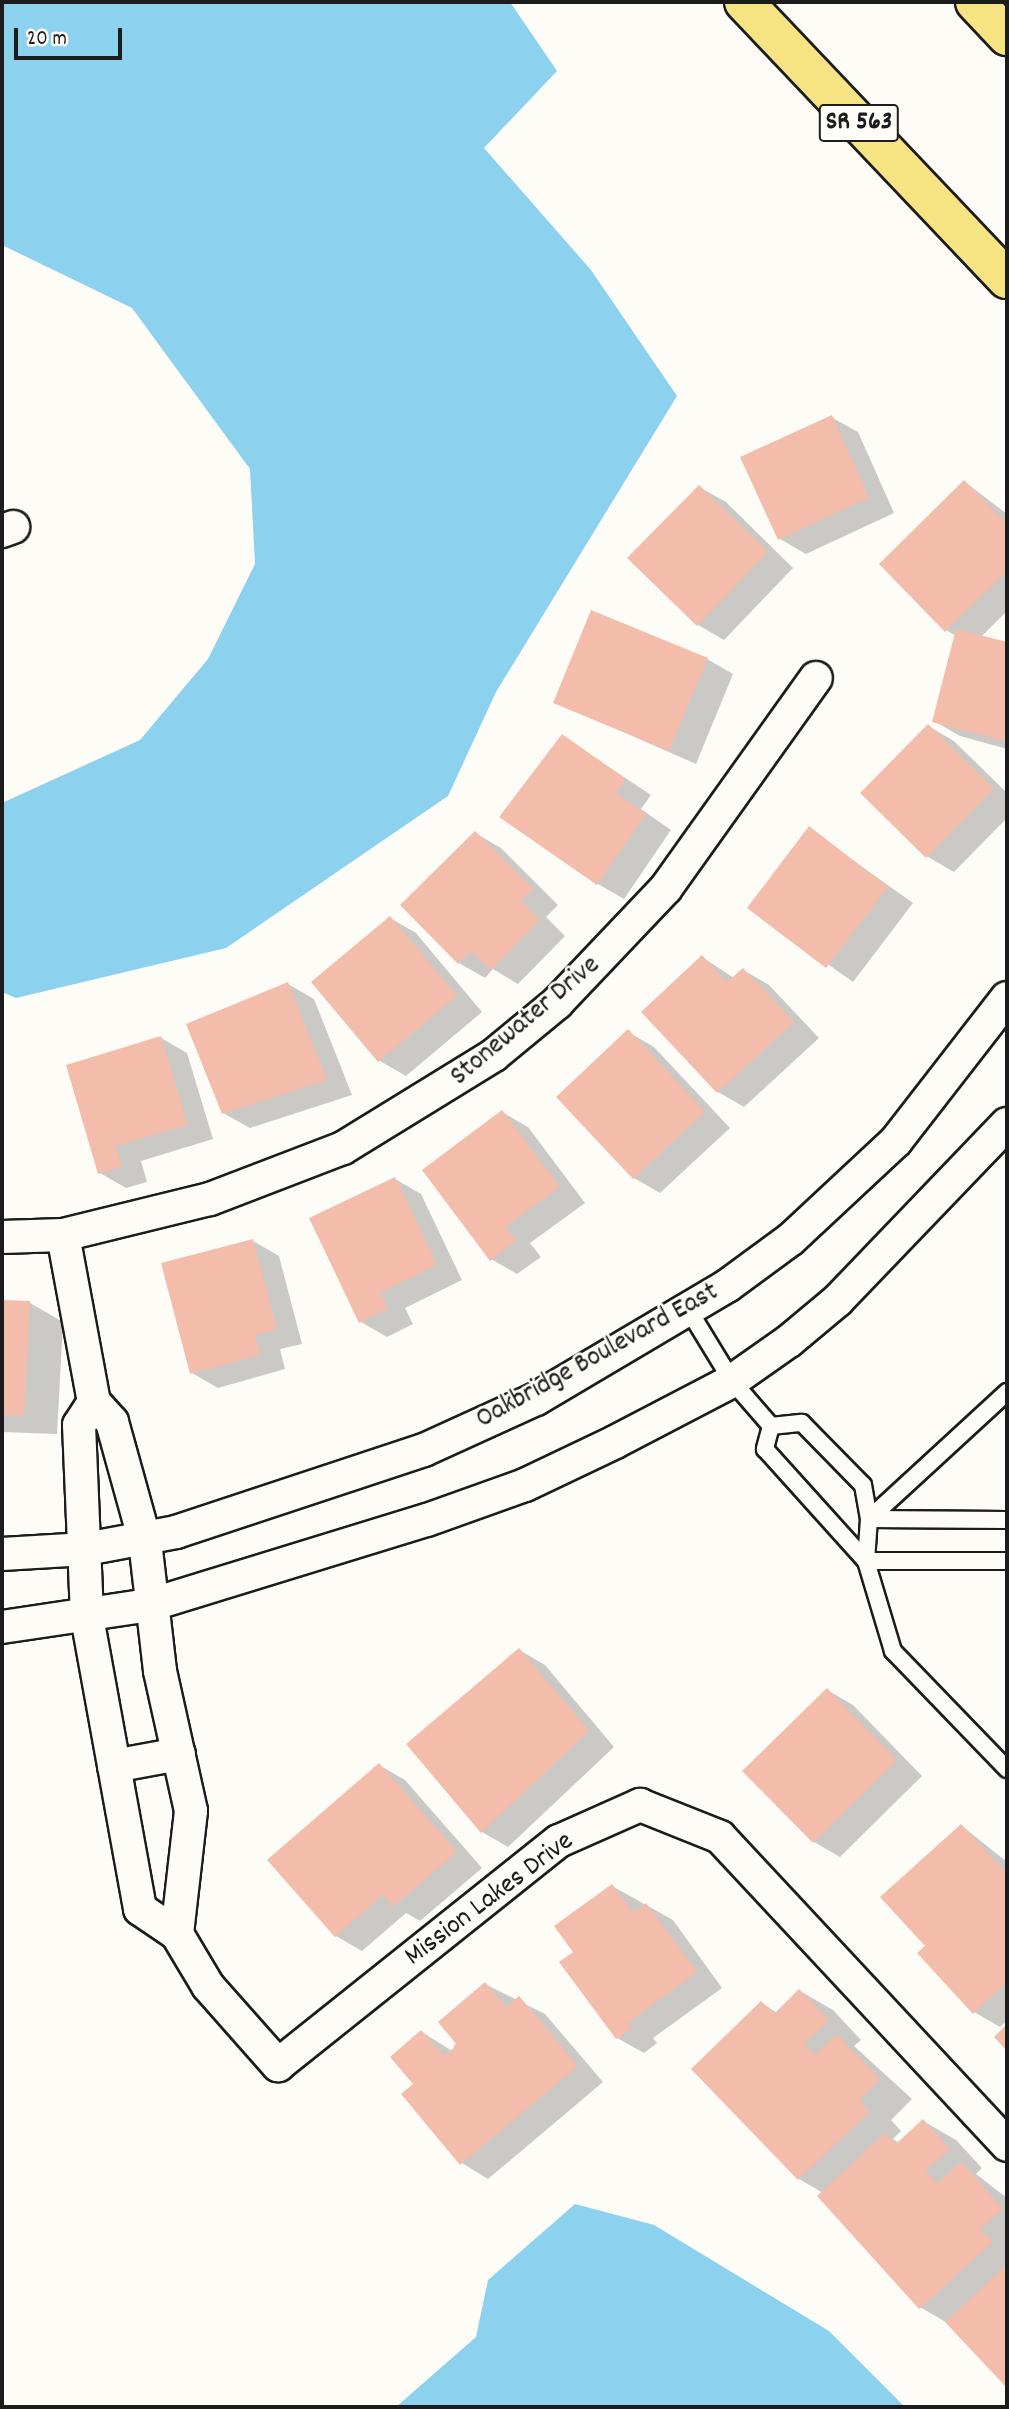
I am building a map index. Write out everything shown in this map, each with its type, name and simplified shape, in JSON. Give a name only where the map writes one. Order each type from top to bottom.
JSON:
[{"type":"main road","name":"SR 563","points":[[744,2],[1007,279]]},
{"type":"main road","points":[[975,2],[1007,36]]},
{"type":"street","name":"Stonewater Drive","points":[[2,1237],[63,1235],[210,1199],[342,1147],[494,1055],[575,986],[666,888],[816,678]]},
{"type":"street","name":"Oakbridge Boulevard East","points":[[2,1554],[86,1549],[145,1541],[424,1450],[536,1399],[688,1309],[791,1239],[851,1188],[896,1141],[1007,998]]},
{"type":"street","points":[[2,1627],[87,1617],[150,1605],[525,1485],[732,1381],[838,1300],[1007,1124]]},
{"type":"street","points":[[63,1235],[94,1402],[112,1422],[145,1541],[150,1605],[191,1811],[177,1934]]},
{"type":"street","name":"Mission Lakes Drive","points":[[94,1402],[79,1425],[87,1617],[140,1909],[177,1934],[208,1986],[278,2065],[559,1841],[640,1805],[720,1837],[1007,2145]]},
{"type":"street","points":[[114,1766],[179,1754]]},
{"type":"lane","points":[[688,1309],[732,1381],[771,1426]]},
{"type":"lane","points":[[869,1519],[1007,1392]]},
{"type":"lane","points":[[771,1426],[802,1423],[863,1485],[869,1519],[866,1561],[893,1651],[1007,1769]]},
{"type":"lane","points":[[771,1426],[765,1449],[866,1561],[1007,1561]]},
{"type":"lane","points":[[869,1519],[1007,1520]]},
{"type":"water","points":[[2,2],[510,2],[557,71],[484,148],[591,270],[677,396],[496,692],[448,796],[226,948],[16,998],[2,992],[2,803],[140,740],[208,659],[255,564],[250,469],[132,308],[2,245]]},
{"type":"water","points":[[575,2204],[654,2225],[829,2331],[905,2407],[396,2407],[476,2337],[488,2280]]},
{"type":"building","points":[[832,415],[869,498],[778,540],[740,457]]},
{"type":"building","points":[[964,480],[1007,524],[1007,571],[945,632],[879,564]]},
{"type":"building","points":[[699,485],[768,552],[697,626],[627,558]]},
{"type":"building","points":[[591,610],[708,658],[669,751],[553,703]]},
{"type":"building","points":[[956,629],[1007,642],[1007,742],[932,722]]},
{"type":"building","points":[[928,724],[994,789],[926,858],[860,793]]},
{"type":"building","points":[[562,734],[626,779],[616,793],[646,814],[597,885],[499,817]]},
{"type":"building","points":[[809,826],[888,887],[826,968],[747,908]]},
{"type":"building","points":[[475,831],[533,889],[521,901],[540,920],[491,970],[471,951],[458,964],[400,905]]},
{"type":"building","points":[[390,916],[457,996],[378,1062],[311,982]]},
{"type":"building","points":[[702,955],[727,982],[743,968],[794,1022],[717,1093],[641,1012]]},
{"type":"building","points":[[288,982],[327,1080],[222,1114],[186,1024]]},
{"type":"building","points":[[628,1029],[705,1112],[633,1179],[556,1097]]},
{"type":"building","points":[[161,1036],[188,1125],[116,1146],[122,1167],[98,1174],[66,1065]]},
{"type":"building","points":[[502,1110],[560,1187],[505,1227],[516,1241],[490,1261],[422,1170]]},
{"type":"building","points":[[395,1177],[437,1265],[380,1293],[388,1309],[359,1323],[309,1218]]},
{"type":"building","points":[[253,1239],[277,1329],[255,1335],[260,1355],[190,1374],[161,1263]]},
{"type":"building","points":[[2,1300],[30,1301],[24,1416],[2,1415]]},
{"type":"building","points":[[519,1648],[589,1731],[481,1833],[406,1744]]},
{"type":"building","points":[[827,1688],[897,1760],[813,1843],[742,1771]]},
{"type":"building","points":[[379,1763],[457,1852],[393,1907],[383,1895],[335,1937],[267,1860]]},
{"type":"building","points":[[961,1824],[1007,1874],[1007,1982],[973,2014],[917,1953],[925,1946],[880,1897]]},
{"type":"building","points":[[612,1884],[633,1913],[646,1903],[697,1972],[628,2023],[632,2028],[616,2039],[559,1962],[573,1952],[554,1926]]},
{"type":"building","points":[[485,1982],[506,2007],[519,1996],[578,2066],[460,2165],[401,2094],[413,2084],[390,2057],[421,2030],[444,2056],[457,2045],[438,2022]]},
{"type":"building","points":[[799,1989],[829,2020],[804,2044],[815,2055],[837,2034],[880,2079],[859,2100],[869,2112],[798,2180],[691,2069],[761,2001],[774,2014]]},
{"type":"building","points":[[1007,2024],[1007,2051],[994,2037]]},
{"type":"building","points":[[923,2119],[950,2149],[925,2171],[937,2184],[961,2162],[1003,2209],[980,2229],[993,2242],[919,2309],[817,2196],[885,2133],[896,2144]]},
{"type":"building","points":[[1007,2264],[1007,2388],[945,2322]]}]
